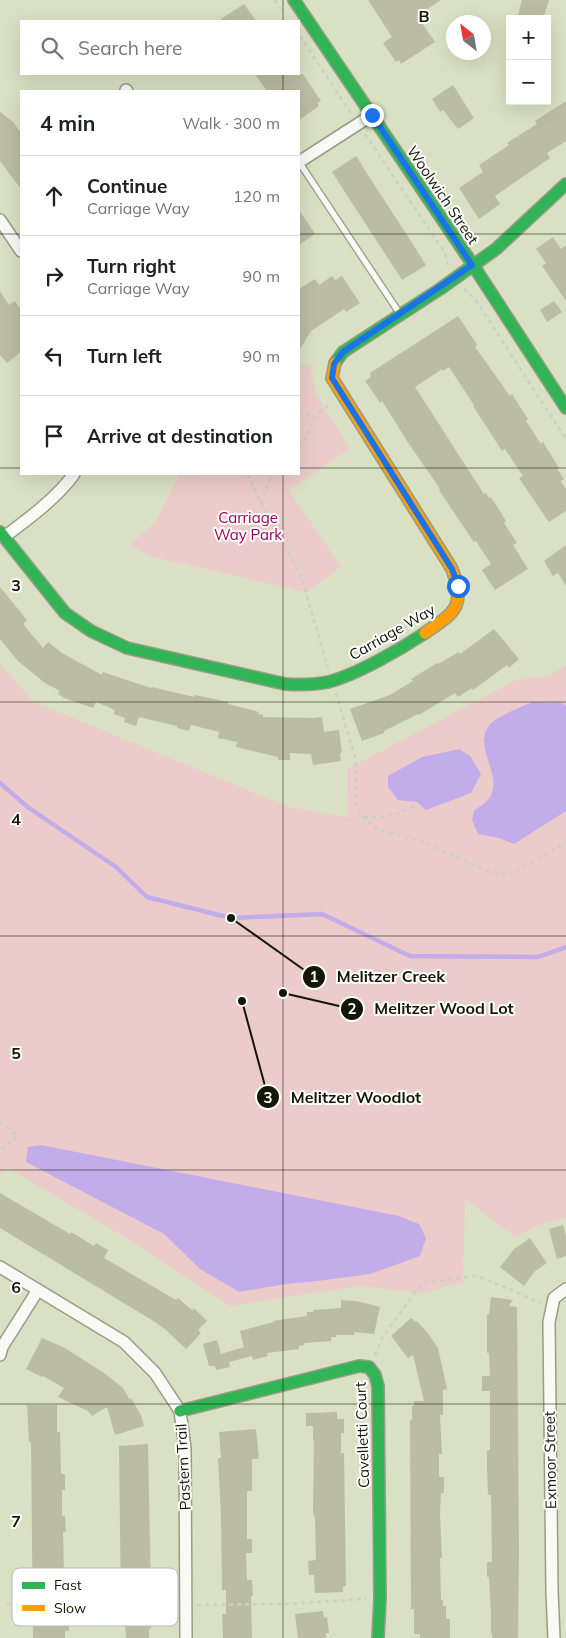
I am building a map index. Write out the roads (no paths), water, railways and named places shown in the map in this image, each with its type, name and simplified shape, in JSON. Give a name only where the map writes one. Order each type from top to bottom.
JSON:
[{"type":"street","name":"Woolwich Street","points":[[294,0],[566,408]]},
{"type":"street","points":[[300,161],[372,115]]},
{"type":"street","name":"Carriage Way","points":[[73,475],[36,512],[2,535],[65,613],[91,632],[127,648],[285,684],[306,685],[332,681],[375,662],[449,616],[458,604],[458,586],[452,569],[332,378],[334,364],[343,352],[496,249],[566,184]]},
{"type":"street","points":[[0,220],[20,250]]},
{"type":"street","name":"Pastern Trail","points":[[0,1267],[124,1342],[155,1373],[180,1411],[186,1448],[186,1638]]},
{"type":"street","name":"Exmoor Street","points":[[554,1638],[549,1330],[554,1298],[566,1289]]},
{"type":"street","points":[[0,1355],[2,1347],[38,1290]]},
{"type":"street","name":"Cavelletti Court","points":[[180,1411],[359,1366],[369,1367],[376,1375],[378,1386],[380,1598],[378,1638]]},
{"type":"lane","points":[[300,164],[400,314]]},
{"type":"waterway","points":[[0,783],[29,808],[116,867],[147,897],[231,918],[322,914],[410,956],[538,957],[566,947]]},
{"type":"place","name":"Melitzer Creek","points":[[231,918]]},
{"type":"place","name":"Melitzer Wood Lot","points":[[283,993]]},
{"type":"place","name":"Melitzer Woodlot","points":[[242,1001]]},
{"type":"park label","name":"Carriage Way Park","points":[[248,526]]}]
